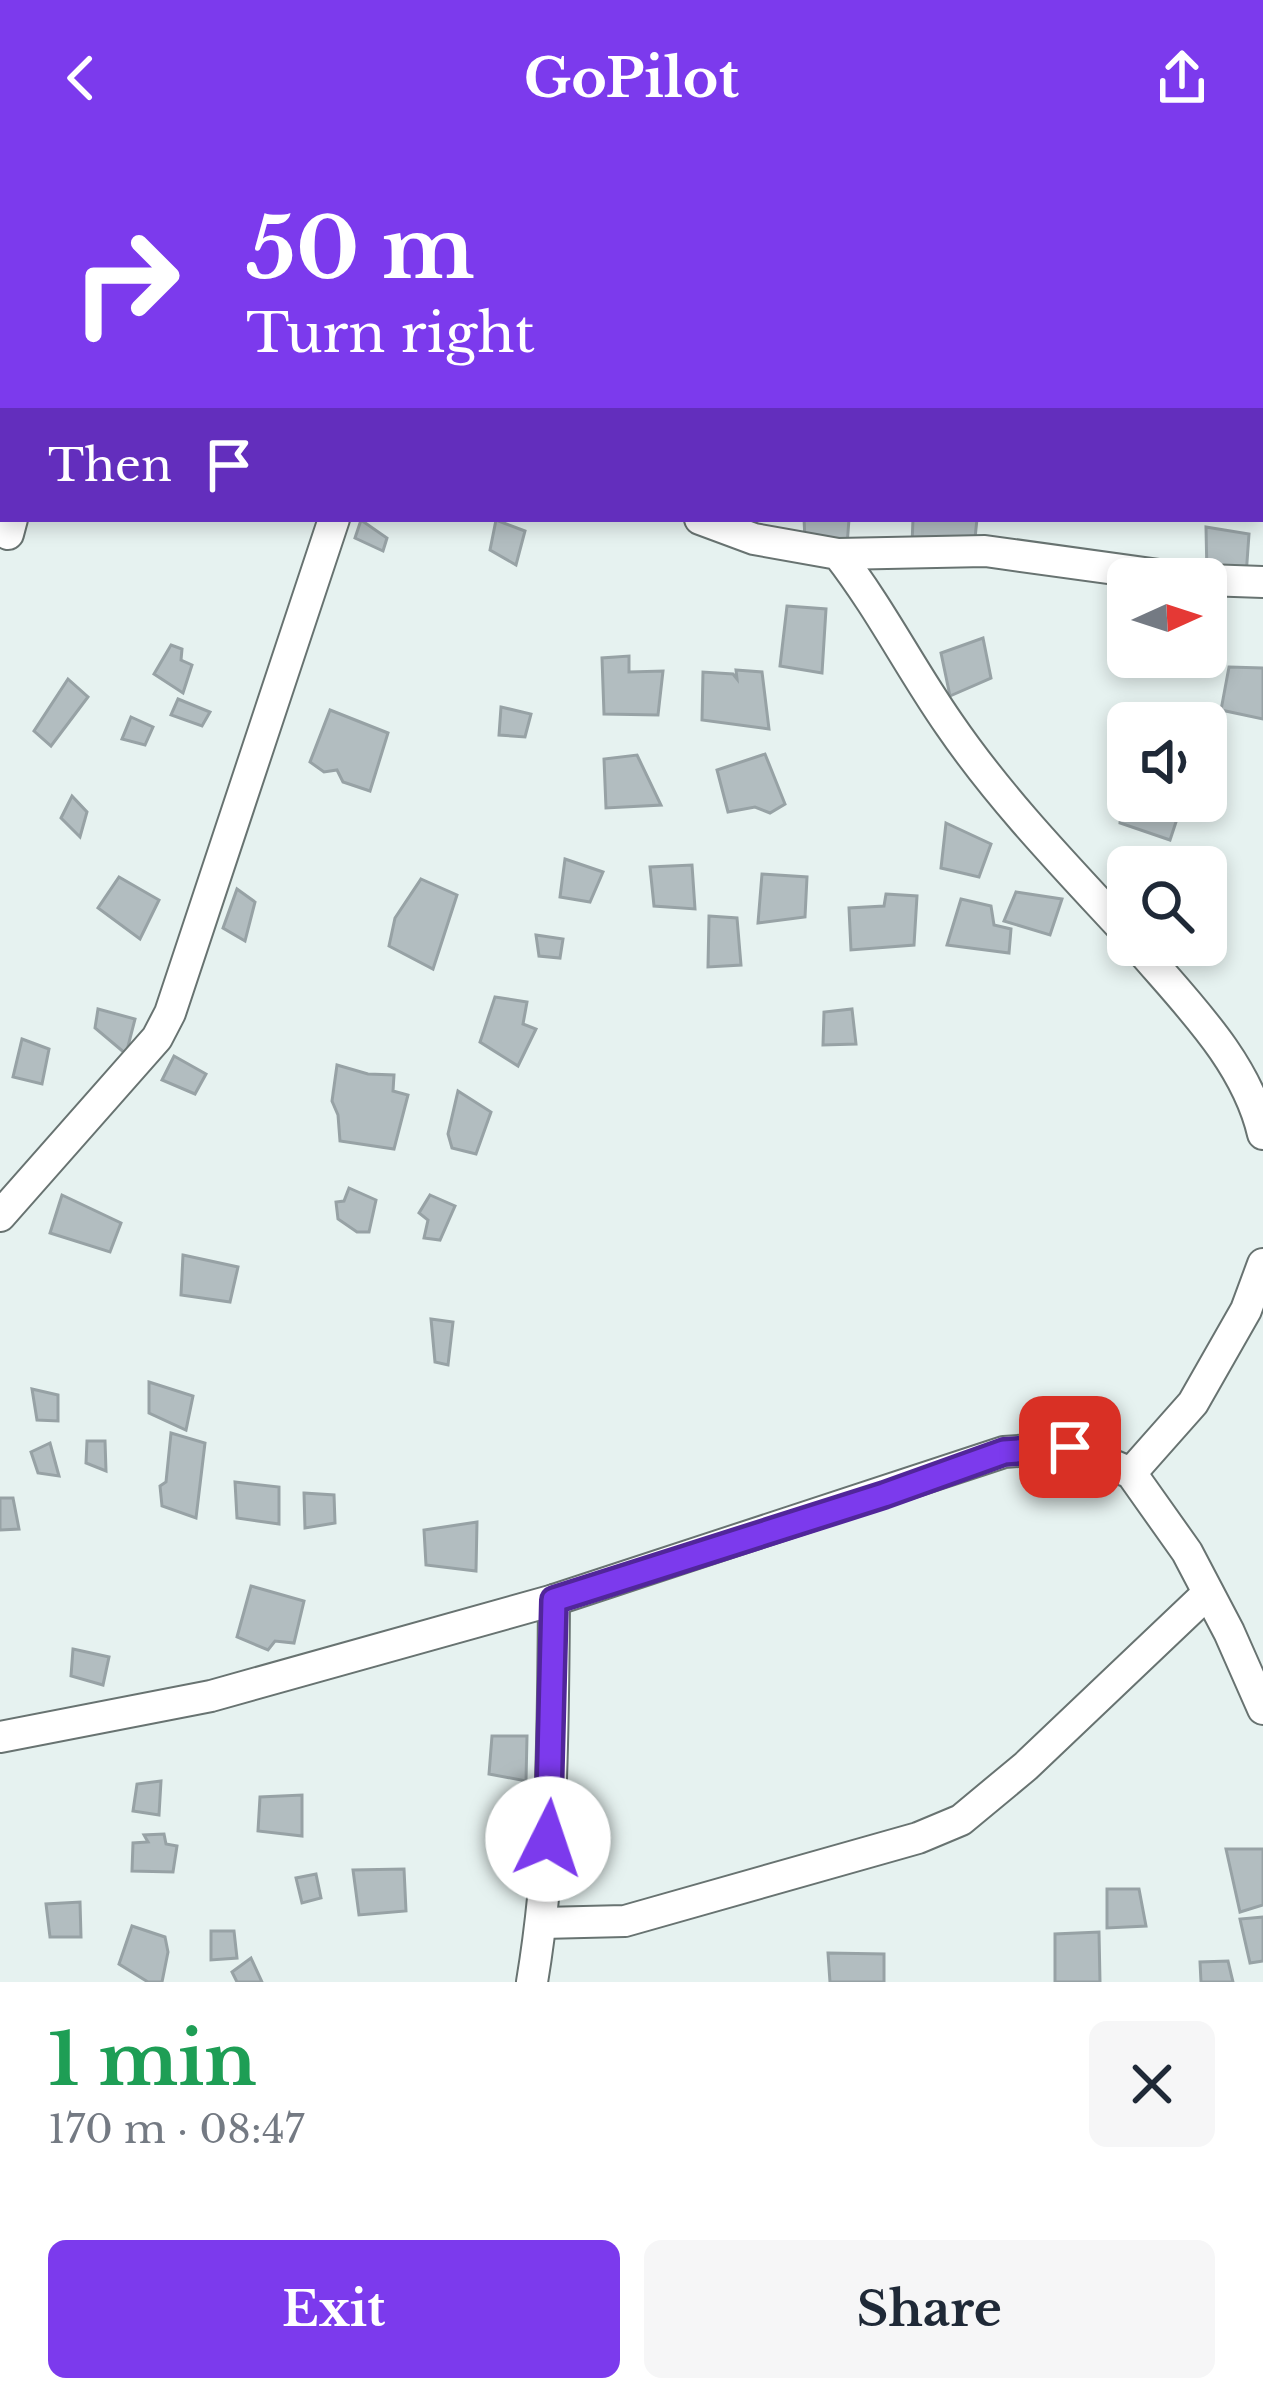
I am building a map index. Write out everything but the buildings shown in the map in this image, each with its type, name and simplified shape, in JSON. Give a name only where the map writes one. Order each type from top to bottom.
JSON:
[{"type":"street","points":[[0,1216],[157,1038],[170,1013],[333,522]]},
{"type":"street","points":[[709,522],[754,538],[838,554],[986,551],[1107,568]]},
{"type":"street","points":[[838,554],[876,605],[950,725],[1035,834],[1107,911]]},
{"type":"street","points":[[1227,581],[1263,582]]},
{"type":"street","points":[[1154,966],[1211,1034],[1255,1101],[1263,1134]]},
{"type":"street","points":[[1131,1473],[1193,1403],[1246,1310],[1263,1264]]},
{"type":"street","points":[[0,1737],[211,1696],[554,1600],[1004,1452],[1070,1447],[1131,1473],[1186,1552],[1263,1709]]},
{"type":"street","points":[[542,1923],[625,1921],[918,1838],[961,1820],[1026,1766],[1208,1594]]},
{"type":"street","points":[[532,1982],[542,1923],[552,1784],[554,1600]]},
{"type":"route","points":[[548,1839],[554,1600],[1004,1452],[1070,1447]]}]
